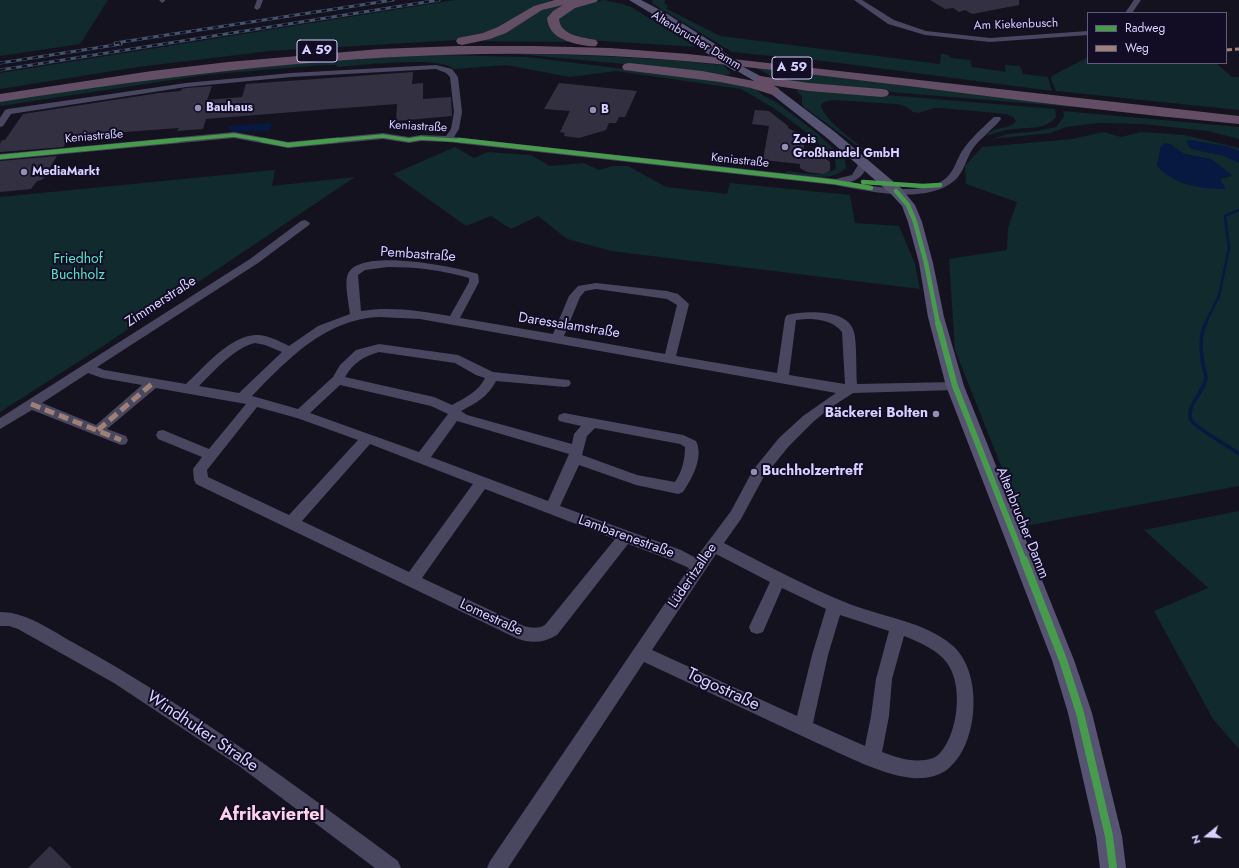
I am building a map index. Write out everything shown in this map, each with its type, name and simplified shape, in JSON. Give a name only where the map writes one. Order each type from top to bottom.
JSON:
[{"type":"highway","points":[[429,45],[486,36],[502,30],[538,8],[568,0]]},
{"type":"highway","points":[[592,0],[567,6],[560,10],[553,18],[553,22],[555,27],[566,36],[607,46]]},
{"type":"highway","name":"A 59","points":[[0,92],[138,70],[321,51],[429,45],[539,44],[607,46],[698,52],[1091,99],[1239,114]]},
{"type":"highway","name":"A 59","points":[[0,98],[206,67],[320,56],[401,52],[538,50],[608,52],[703,58],[1098,106],[1239,120]]},
{"type":"highway","points":[[401,52],[528,56],[610,64],[716,78],[751,84],[775,92]]},
{"type":"highway","points":[[716,78],[737,75],[742,68]]},
{"type":"highway","points":[[760,80],[809,87],[894,95]]},
{"type":"highway","points":[[787,101],[788,94],[791,91],[809,87]]},
{"type":"highway","points":[[910,96],[1096,111],[1182,115]]},
{"type":"main road","name":"Altenbrucher Damm","points":[[626,0],[713,49],[760,80],[864,162],[891,188],[919,238],[926,263],[936,317],[955,386],[1063,660],[1080,713],[1109,836],[1113,868]]},
{"type":"main road","name":"Altenbrucher Damm","points":[[634,0],[644,3],[688,30],[713,49]]},
{"type":"street","points":[[257,8],[260,0]]},
{"type":"street","name":"Am Kiekenbusch","points":[[858,0],[891,22],[904,28],[925,33],[990,40],[1087,33]]},
{"type":"street","points":[[1129,12],[1138,0]]},
{"type":"street","name":"Keniastraße","points":[[0,124],[4,113],[186,85],[299,74],[436,67],[449,71],[454,78],[458,112],[454,129],[448,139]]},
{"type":"street","points":[[891,188],[923,190],[940,185],[950,179],[957,171],[971,145],[998,119]]},
{"type":"street","name":"Keniastraße","points":[[0,157],[234,135],[288,145],[383,136],[409,140],[421,138],[448,139],[891,188]]},
{"type":"street","name":"Keniastraße","points":[[834,182],[851,179],[858,175],[864,162]]},
{"type":"street","name":"Zimmerstraße","points":[[0,424],[254,261],[306,223]]},
{"type":"street","name":"Pembastraße","points":[[356,316],[352,280],[353,274],[364,267],[395,264],[438,268],[474,276],[474,282],[453,321]]},
{"type":"street","points":[[557,338],[575,296],[582,288],[596,286],[667,295],[674,297],[683,304],[670,358]]},
{"type":"street","name":"Daressalamstraße","points":[[248,399],[290,351],[321,330],[356,316],[391,313],[420,315],[557,338],[782,379],[850,389]]},
{"type":"street","points":[[782,379],[791,318],[806,314],[836,319],[843,323],[848,330],[850,389],[955,386]]},
{"type":"street","points":[[188,388],[237,345],[248,339],[259,339],[290,351]]},
{"type":"street","points":[[300,414],[338,380],[344,368],[360,353],[379,348],[458,359],[480,372],[492,376],[565,383]]},
{"type":"street","name":"Lambarenestraße","points":[[88,368],[102,374],[248,399],[300,414],[368,438],[624,537],[676,555],[699,566]]},
{"type":"street","points":[[422,459],[454,412],[486,389],[492,376]]},
{"type":"street","points":[[338,380],[434,402],[454,412],[463,419],[576,455],[636,480],[678,488],[683,482],[692,452],[691,444],[683,440],[564,418]]},
{"type":"street","points":[[98,430],[153,383]]},
{"type":"street","name":"Lüderitzallee","points":[[497,868],[699,566],[736,515],[758,474],[776,450],[808,419],[850,389]]},
{"type":"street","name":"Lomestraße","points":[[248,399],[200,469],[202,480],[522,633],[534,636],[543,635],[551,630],[624,537]]},
{"type":"street","points":[[31,404],[121,440]]},
{"type":"street","points":[[552,509],[576,455],[581,434],[592,423]]},
{"type":"street","points":[[163,435],[210,455]]},
{"type":"street","points":[[292,522],[368,438]]},
{"type":"street","points":[[411,581],[482,483]]},
{"type":"street","name":"Togostraße","points":[[642,653],[803,727],[872,757],[906,768],[923,769],[938,766],[954,749],[966,716],[960,671],[949,653],[934,642],[835,606],[714,545]]},
{"type":"street","points":[[757,627],[779,579]]},
{"type":"street","points":[[803,727],[820,655],[835,606]]},
{"type":"street","name":"Windhuker Straße","points":[[0,619],[9,619],[22,623],[120,677],[245,760],[391,868]]},
{"type":"street","points":[[872,757],[880,716],[884,679],[898,628]]},
{"type":"green space","points":[[0,0],[108,0],[80,44],[0,56]]},
{"type":"green space","points":[[455,0],[559,0],[500,29],[457,40],[270,51],[138,67],[0,89],[0,73]]},
{"type":"green space","points":[[575,0],[550,18],[578,42],[471,41],[540,9]]},
{"type":"green space","points":[[604,0],[631,7],[696,47],[587,40],[568,35],[556,19],[580,4]]},
{"type":"green space","points":[[652,0],[666,0],[664,2],[668,7],[665,8],[720,36],[940,64],[941,54],[949,55],[950,58],[970,60],[972,67],[1006,72],[1005,65],[1020,66],[1023,74],[1048,77],[1052,91],[832,62],[732,52],[653,4]]},
{"type":"green space","points":[[505,53],[696,62],[723,65],[731,73],[727,75],[715,75],[615,63]]},
{"type":"green space","points":[[441,55],[527,57],[713,80],[753,87],[764,96],[776,102],[818,134],[845,160],[846,168],[840,173],[825,177],[786,173],[786,171],[806,174],[830,172],[836,169],[835,158],[806,132],[775,109],[741,89],[616,71],[570,77],[506,65],[454,69],[446,65],[417,62],[381,63],[339,67],[336,65],[322,65],[205,75],[0,106],[0,102],[138,80],[320,60]]},
{"type":"green space","points":[[1087,58],[1087,64],[1217,64],[1232,77],[1239,77],[1239,110],[1056,91],[1051,79],[1052,76]]},
{"type":"green space","points":[[755,67],[1073,107],[793,84],[779,81]]},
{"type":"green space","points":[[801,89],[1055,109],[1056,117],[1052,121],[1042,126],[1007,130],[986,136],[994,130],[1010,126],[1016,121],[1013,117],[1006,114],[942,108],[934,108],[918,113],[913,112],[905,106],[896,104],[833,100],[824,102],[821,105],[828,118],[850,138],[870,153],[868,154],[804,107],[802,104],[802,96],[796,91]]},
{"type":"green space","points":[[1063,111],[1239,127],[1239,139],[1208,131],[1143,124],[1098,123],[1066,127],[1050,133],[992,139],[1008,134],[1038,131],[1056,127],[1064,117]]},
{"type":"green space","points":[[1103,132],[1121,137],[1141,132],[1184,135],[1239,148],[1239,486],[1025,526],[955,350],[949,259],[1007,250],[1008,228],[1017,202],[966,184],[965,166],[982,147],[1073,139]],"holes":[[[1170,144],[1184,154],[1211,159],[1231,176],[1220,179],[1157,166],[1161,146]]]},
{"type":"green space","points":[[455,147],[474,158],[488,152],[531,155],[550,166],[584,163],[599,170],[613,166],[628,166],[666,187],[727,194],[730,183],[850,195],[855,223],[899,226],[915,264],[920,289],[611,251],[567,239],[538,216],[511,229],[491,216],[466,226],[393,174]]},
{"type":"green space","name":"Friedhof Buchholz","points":[[275,170],[272,186],[355,177],[100,348],[0,412],[0,197]]},
{"type":"green space","points":[[1239,511],[1239,749],[1213,719],[1154,611],[1208,588],[1144,530]]},
{"type":"water","points":[[272,123],[269,131],[232,132],[228,128],[228,126]]},
{"type":"water","points":[[1190,140],[1226,146],[1239,151],[1239,163],[1224,156],[1190,148],[1186,141]]},
{"type":"water","points":[[1164,143],[1170,144],[1184,154],[1211,159],[1232,175],[1220,179],[1226,189],[1188,185],[1171,178],[1157,166],[1161,146]]},
{"type":"building","points":[[930,0],[1019,0],[1019,5],[972,14],[965,10],[959,12],[953,8],[945,9]]},
{"type":"building","name":"Bauhaus","points":[[413,72],[412,84],[423,83],[423,99],[451,97],[452,116],[396,121],[397,104],[331,109],[206,119],[203,129],[177,131],[179,128],[71,136],[63,147],[0,152],[0,144],[2,140],[5,140],[23,114],[181,91],[182,89],[186,88],[212,86],[207,100],[242,97],[246,84]]},
{"type":"building","name":"B","points":[[559,83],[637,91],[625,117],[619,117],[616,123],[609,123],[606,130],[579,138],[564,136],[565,133],[560,132],[570,111],[544,109]]},
{"type":"building","name":"Zois Großhandel GmbH","points":[[755,110],[769,111],[788,126],[788,128],[805,137],[803,156],[825,158],[830,162],[830,171],[823,174],[807,172],[800,168],[800,164],[763,160],[769,126],[752,124]]},
{"type":"building","name":"MediaMarkt","points":[[57,156],[42,180],[37,181],[31,189],[0,192],[0,161]]},
{"type":"building","points":[[50,846],[72,868],[28,868]]},
{"type":"waterway","points":[[1205,324],[1219,296],[1229,248],[1225,216],[1239,210]]},
{"type":"waterway","points":[[1206,323],[1202,333],[1201,344],[1206,378],[1205,383],[1191,409],[1191,420],[1239,454]]},
{"type":"railway","points":[[115,43],[393,0]]},
{"type":"railway","points":[[0,70],[439,0]]},
{"type":"railway","points":[[0,63],[121,44]]},
{"type":"marked path","points":[[1227,50],[1239,49]]},
{"type":"marked path","points":[[98,430],[153,383]]},
{"type":"marked path","points":[[31,404],[121,440]]},
{"type":"cycle path","points":[[0,157],[234,135],[288,145],[383,136],[409,140],[421,138],[448,139],[835,182],[871,188]]},
{"type":"cycle path","points":[[863,182],[923,186],[940,185]]},
{"type":"cycle path","points":[[896,191],[908,205],[915,222],[926,263],[936,317],[955,386],[1063,660],[1080,713],[1109,836],[1113,868]]},
{"type":"place","name":"Bauhaus","points":[[198,108]]},
{"type":"place","name":"B","points":[[593,110]]},
{"type":"place","name":"Zois Großhandel GmbH","points":[[785,147]]},
{"type":"place","name":"MediaMarkt","points":[[24,172]]},
{"type":"place","name":"Bäckerei Bolten","points":[[936,414]]},
{"type":"place","name":"Buchholzertreff","points":[[754,472]]},
{"type":"district","name":"Afrikaviertel","points":[[272,816]]}]
